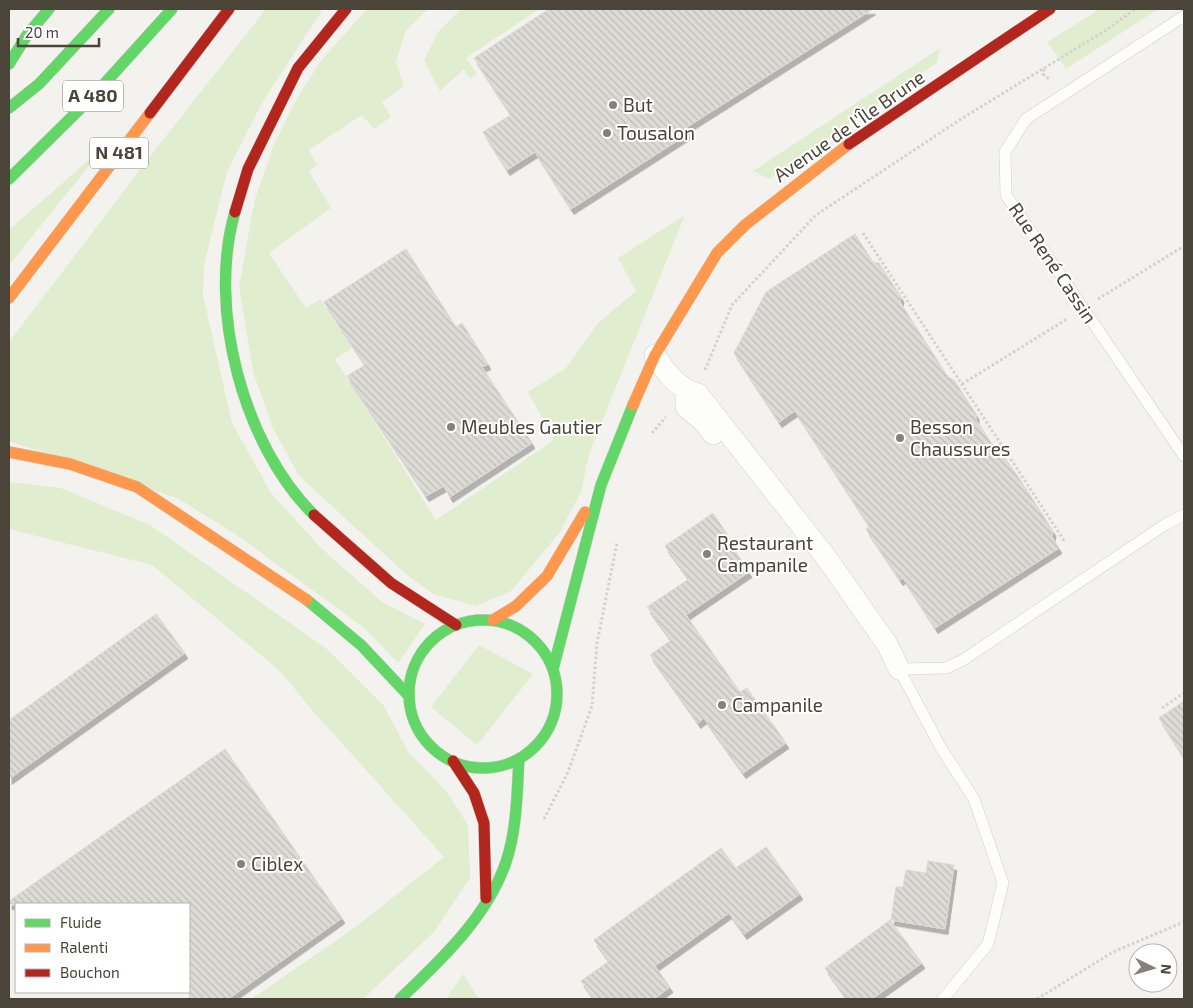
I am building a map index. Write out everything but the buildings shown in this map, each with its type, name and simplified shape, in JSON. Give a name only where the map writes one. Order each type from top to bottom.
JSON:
[{"type":"main road","points":[[9,64],[27,35],[50,9]]},
{"type":"main road","name":"A 480","points":[[9,108],[39,84],[109,9]]},
{"type":"main road","name":"A 480","points":[[9,179],[96,93],[172,9]]},
{"type":"main road","name":"N 481","points":[[9,298],[229,9]]},
{"type":"main road","points":[[346,9],[298,68],[248,169],[234,216],[227,258],[227,307],[231,348],[244,400],[262,440],[286,481],[312,514],[391,583],[456,625]]},
{"type":"main road","name":"Avenue de l'Île Brune","points":[[553,669],[601,485],[620,433],[655,355],[717,253],[745,225],[831,156],[1050,9]]},
{"type":"main road","points":[[9,452],[36,455],[131,485],[229,547],[323,611],[395,678],[409,696]]},
{"type":"main road","name":"Avenue de l'Île Brune","points":[[493,620],[516,606],[547,576],[601,485]]},
{"type":"main road","points":[[474,620],[493,620],[513,625],[530,636],[544,651],[553,669],[558,690],[556,711],[548,730],[535,747],[519,759],[497,767],[474,768],[452,761],[435,750],[422,735],[413,716],[409,696],[412,674],[422,653],[436,636],[456,625],[474,620]]},
{"type":"main road","points":[[400,999],[455,945],[487,903],[506,862],[515,823],[519,759]]},
{"type":"main road","points":[[452,761],[474,793],[484,823],[486,902]]},
{"type":"street","points":[[655,355],[663,368],[686,391],[698,394],[825,556],[887,644],[898,669]]},
{"type":"lane","name":"Rue René Cassin","points":[[1184,16],[1026,119],[1005,152],[1006,195],[1184,456]]},
{"type":"lane","points":[[943,999],[988,944],[1003,883],[974,799],[941,748],[898,669],[946,668],[963,660],[1166,524],[1184,516]]},
{"type":"path","points":[[705,370],[732,305],[816,215],[961,119],[1136,9]]},
{"type":"path","points":[[1044,68],[1043,74],[1048,81],[1053,80]]},
{"type":"path","points":[[863,233],[1065,542]]},
{"type":"path","points":[[650,435],[668,415]]},
{"type":"path","points":[[542,824],[568,772],[592,706],[597,644],[618,538]]},
{"type":"path","points":[[1162,708],[1184,693]]},
{"type":"path","points":[[1037,999],[1113,952],[1184,922]]},
{"type":"green space","points":[[266,9],[323,9],[262,103],[227,172],[204,265],[203,295],[232,423],[271,493],[321,548],[382,602],[425,624],[398,663],[363,627],[235,534],[179,499],[9,441],[9,342],[155,150]]},
{"type":"green space","points":[[367,9],[428,9],[405,32],[396,62],[404,86],[382,102],[391,117],[374,129],[362,115],[309,150],[317,165],[309,171],[331,208],[269,253],[306,308],[320,299],[352,348],[335,359],[436,520],[554,440],[528,392],[566,368],[598,323],[636,291],[618,258],[685,215],[589,454],[581,492],[560,532],[511,591],[476,606],[433,594],[407,575],[299,476],[273,428],[253,372],[239,286],[255,199],[274,144],[295,102],[320,62]]},
{"type":"green space","points":[[461,9],[539,9],[466,58],[477,74],[470,79],[464,69],[440,91],[424,61],[438,32]]},
{"type":"green space","points":[[1100,9],[1158,9],[1066,69],[1047,42]]},
{"type":"green space","points":[[940,48],[937,63],[769,179],[753,171]]},
{"type":"green space","points":[[106,145],[9,265],[9,230]]},
{"type":"green space","points":[[9,482],[61,488],[150,525],[327,649],[384,706],[408,752],[447,792],[468,825],[470,878],[434,932],[363,999],[251,999],[353,929],[444,857],[313,711],[279,670],[152,565],[9,529]]},
{"type":"green space","points":[[479,645],[533,674],[477,745],[431,707]]},
{"type":"green space","points":[[463,974],[479,999],[446,999]]},
{"type":"traffic: fast","points":[[9,64],[27,35],[49,9]]},
{"type":"traffic: fast","points":[[9,108],[39,84],[109,9]]},
{"type":"traffic: fast","points":[[9,179],[96,93],[172,9]]},
{"type":"traffic: fast","points":[[235,212],[227,250],[226,290],[229,332],[237,373],[250,414],[268,452],[289,486],[314,515]]},
{"type":"traffic: fast","points":[[553,669],[601,485],[633,405]]},
{"type":"traffic: fast","points":[[307,600],[361,645],[409,696]]},
{"type":"traffic: fast","points":[[483,620],[511,626],[535,642],[551,666],[557,694],[551,722],[535,746],[511,762],[483,768],[455,762],[431,746],[415,722],[409,694],[415,666],[431,642],[455,626],[483,620]]},
{"type":"traffic: fast","points":[[400,999],[462,936],[498,882],[510,849],[516,811],[519,759]]},
{"type":"traffic: slow","points":[[9,298],[150,113]]},
{"type":"traffic: slow","points":[[633,405],[655,355],[717,253],[745,225],[849,144]]},
{"type":"traffic: slow","points":[[9,452],[70,464],[137,487],[307,600]]},
{"type":"traffic: slow","points":[[493,620],[516,606],[547,576],[585,512]]},
{"type":"traffic: jam","points":[[150,113],[229,9]]},
{"type":"traffic: jam","points":[[235,212],[248,169],[298,68],[346,9]]},
{"type":"traffic: jam","points":[[849,144],[1050,9]]},
{"type":"traffic: jam","points":[[314,515],[391,583],[456,625]]},
{"type":"traffic: jam","points":[[453,761],[474,793],[484,823],[486,898]]},
{"type":"place","name":"But","points":[[613,105]]},
{"type":"place","name":"Tousalon","points":[[607,133]]},
{"type":"place","name":"Meubles Gautier","points":[[451,427]]},
{"type":"place","name":"Besson Chaussures","points":[[900,438]]},
{"type":"place","name":"Restaurant Campanile","points":[[707,554]]},
{"type":"place","name":"Campanile","points":[[722,705]]},
{"type":"place","name":"Ciblex","points":[[241,864]]}]
